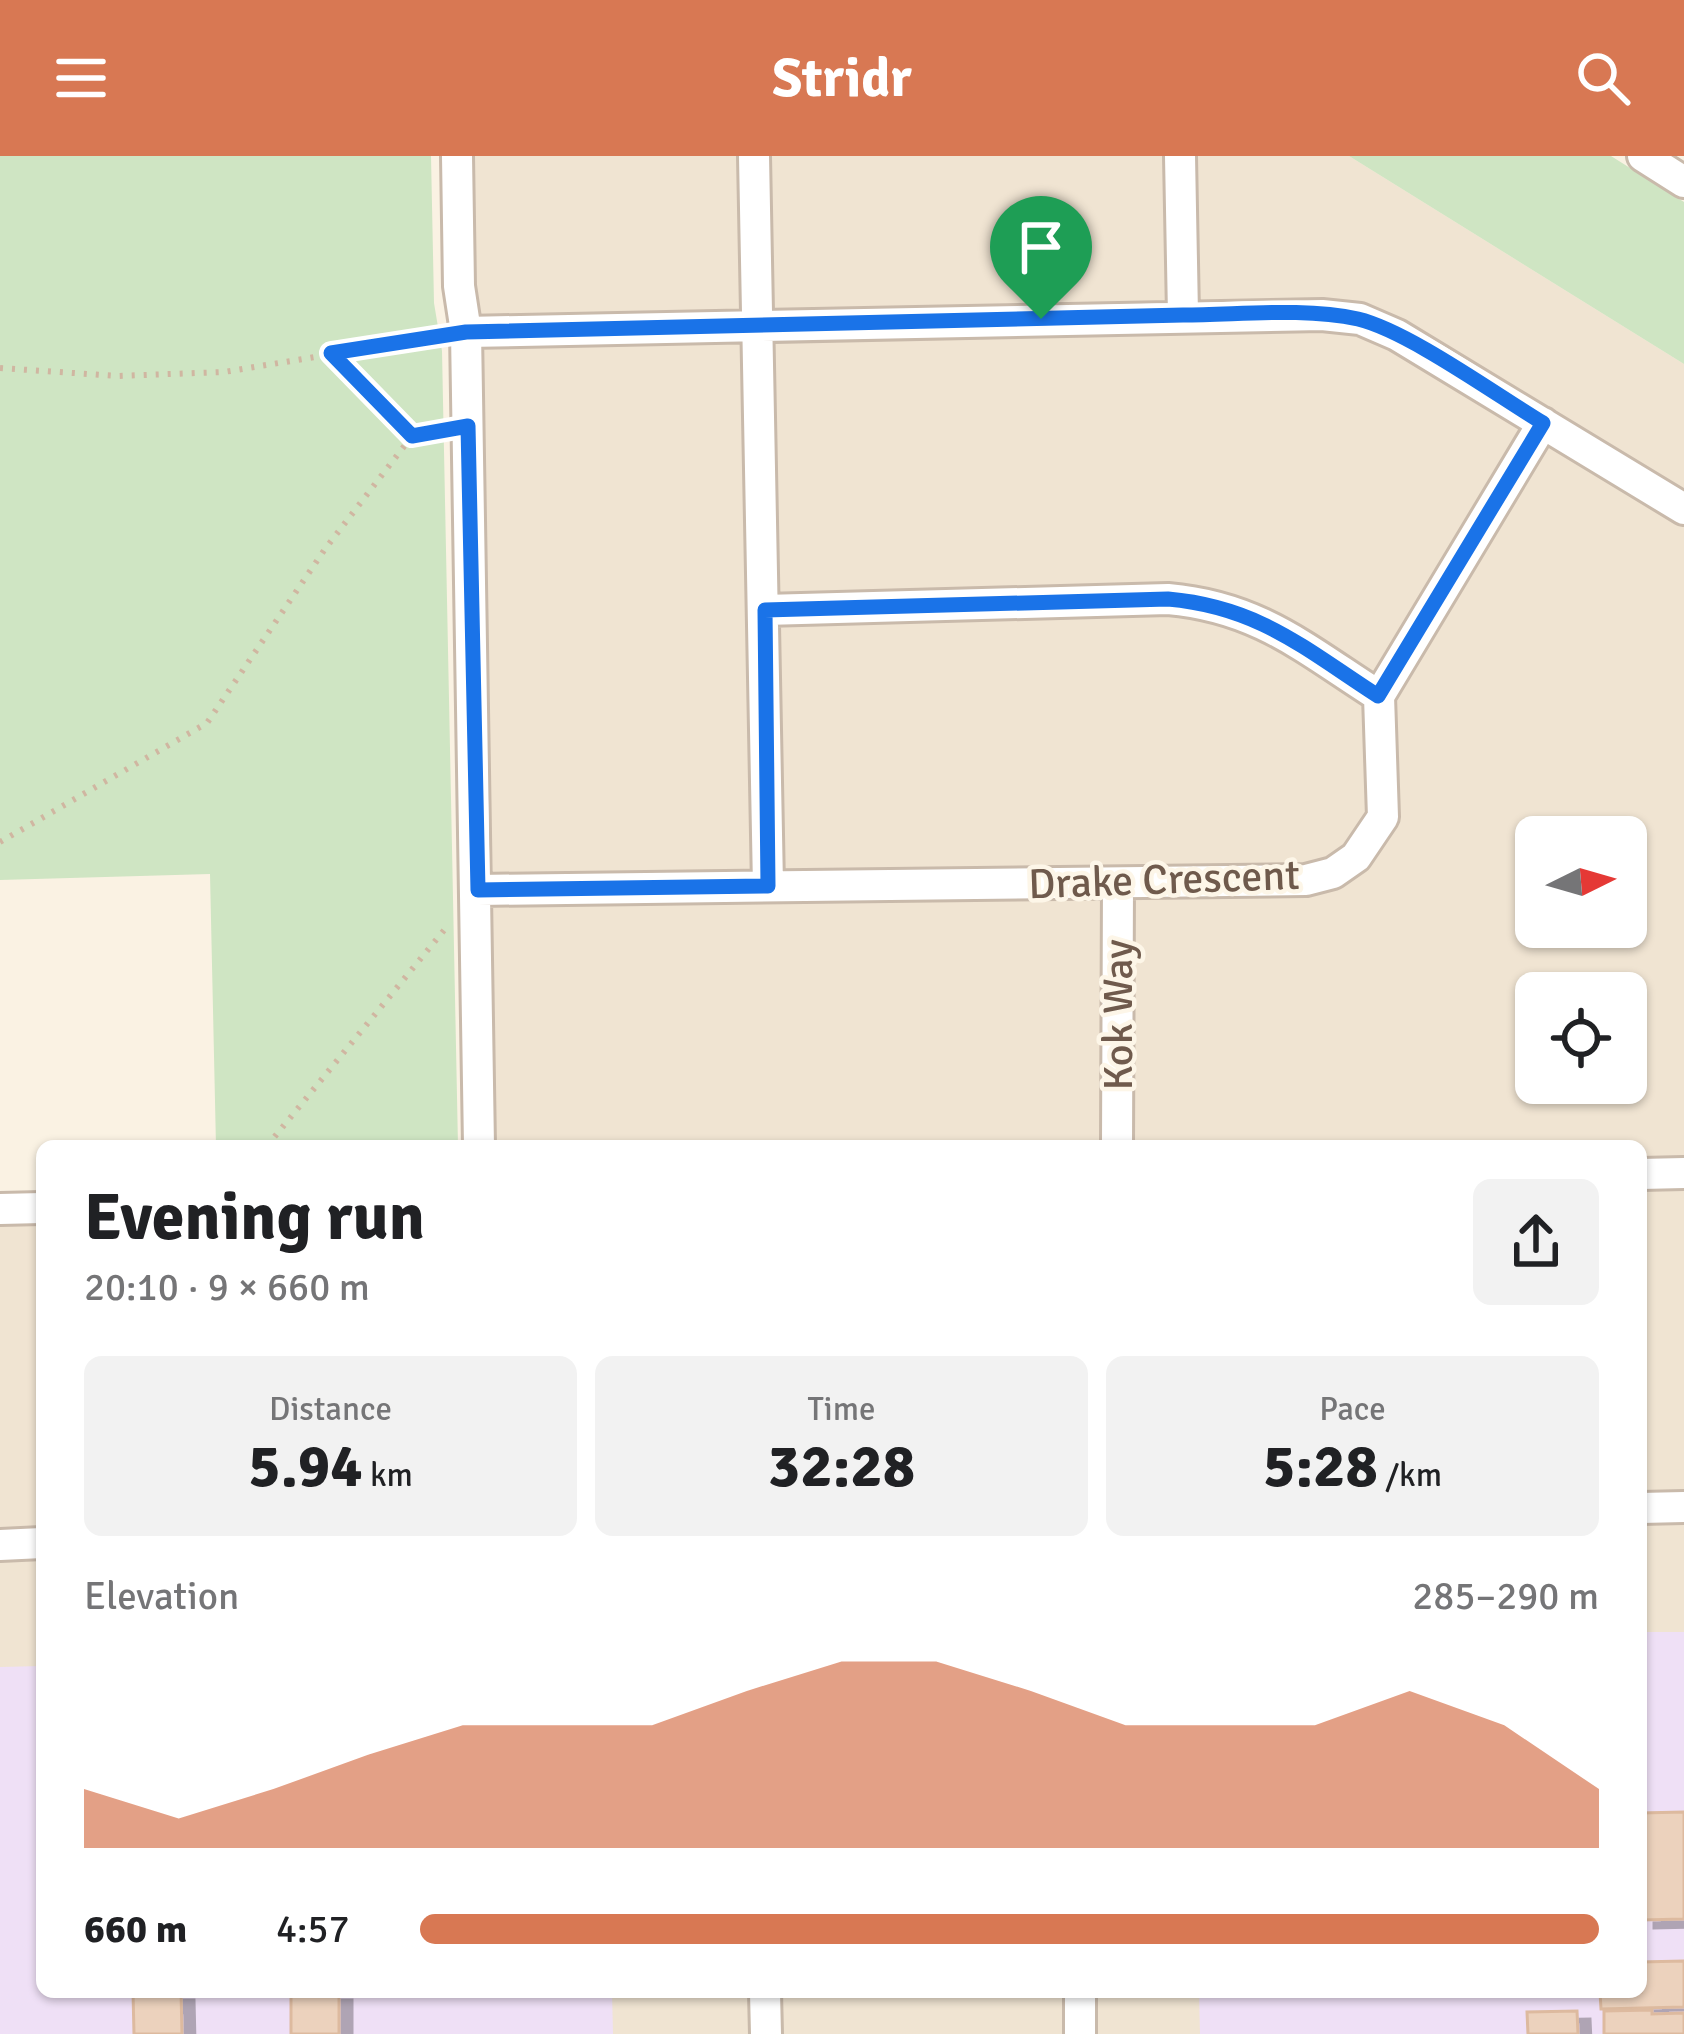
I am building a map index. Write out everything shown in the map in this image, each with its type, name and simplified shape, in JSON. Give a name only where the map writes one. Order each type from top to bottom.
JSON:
[{"type":"street","points":[[457,156],[460,286],[466,332],[479,1140]]},
{"type":"street","points":[[754,156],[768,886]]},
{"type":"street","points":[[1180,156],[1183,315]]},
{"type":"street","points":[[1643,156],[1684,182]]},
{"type":"street","points":[[466,332],[1183,315],[1322,315],[1360,320],[1397,335],[1684,509]]},
{"type":"street","points":[[765,610],[1168,599],[1204,602],[1239,610],[1269,626],[1378,696],[1543,423]]},
{"type":"street","name":"Drake Crescent","points":[[478,890],[1306,880],[1333,873],[1356,857],[1383,817],[1378,696]]},
{"type":"street","name":"Kok Way","points":[[1117,1140],[1118,884]]},
{"type":"street","points":[[1647,1174],[1684,1173]]},
{"type":"street","points":[[0,1209],[36,1208]]},
{"type":"street","points":[[1647,1508],[1684,1507]]},
{"type":"street","points":[[0,1545],[36,1543]]},
{"type":"street","points":[[765,1998],[766,2034]]},
{"type":"street","points":[[1080,1998],[1081,2034]]},
{"type":"path","points":[[0,368],[117,376],[224,372],[466,332]]},
{"type":"path","points":[[331,353],[412,436]]},
{"type":"path","points":[[0,842],[207,723],[325,549],[412,436],[468,426]]},
{"type":"path","points":[[272,1140],[478,890]]},
{"type":"shaded area","points":[[454,156],[1349,156],[1684,364],[1684,2034],[0,2034],[0,1207],[36,1205],[36,1998],[1647,1998],[1647,1140],[480,1140]]},
{"type":"shaded area","points":[[1647,1632],[1684,1632],[1684,2034],[1200,2034],[1199,1998],[1647,1998]]},
{"type":"shaded area","points":[[36,1666],[36,1998],[612,1998],[613,2034],[0,2034],[0,1667]]},
{"type":"green space","points":[[0,156],[431,156],[434,303],[442,351],[458,1140],[216,1140],[210,874],[0,880]]},
{"type":"green space","points":[[1349,156],[1611,156],[1684,202],[1684,364]]},
{"type":"building","points":[[1684,1812],[1684,1919],[1647,1920],[1647,1813]]},
{"type":"building","points":[[1684,1961],[1684,2007],[1601,2009],[1600,1998],[1647,1998],[1647,1962]]},
{"type":"building","points":[[133,1998],[181,1998],[182,2034],[134,2034]]},
{"type":"building","points":[[291,1998],[339,1998],[339,2034],[291,2034]]},
{"type":"building","points":[[1652,2010],[1652,2014],[1684,2013],[1684,2034],[1604,2034],[1604,2011]]},
{"type":"building","points":[[1577,2011],[1578,2034],[1528,2034],[1527,2012]]},
{"type":"route","points":[[1322,315],[1360,320],[1397,335],[1543,423],[1378,696],[1269,626],[1239,610],[1204,602],[1168,599],[765,610],[768,886],[478,890],[468,426],[412,436],[331,353],[466,332],[1041,319],[1322,315]]}]
